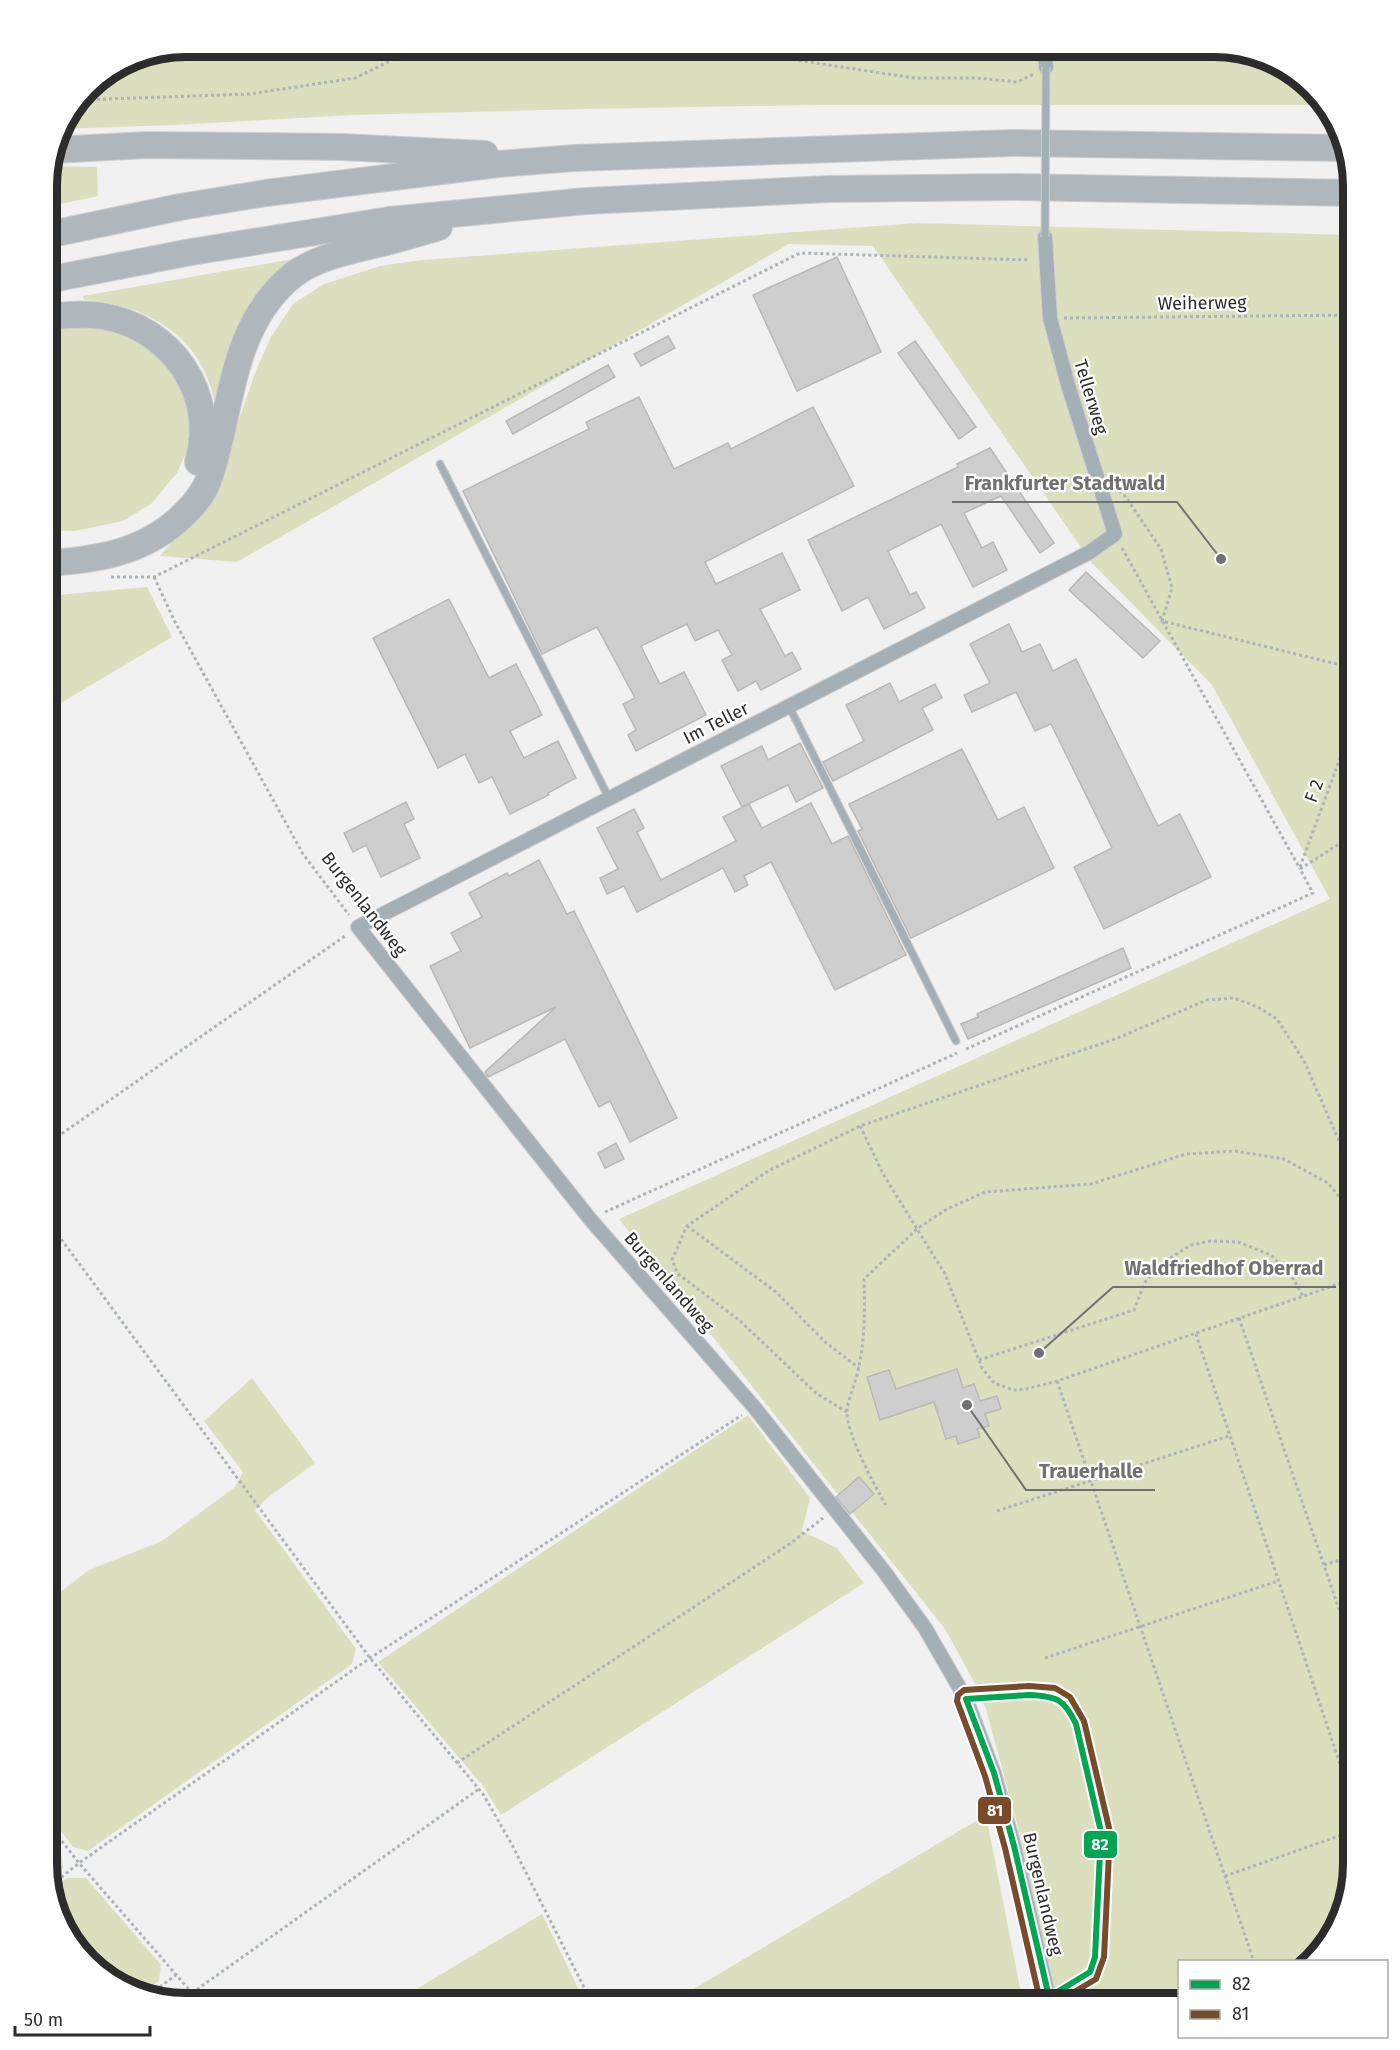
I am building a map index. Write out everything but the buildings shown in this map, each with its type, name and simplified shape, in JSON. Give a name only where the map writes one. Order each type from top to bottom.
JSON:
[{"type":"highway","points":[[57,233],[180,207],[266,193],[498,164],[575,158],[1012,143],[1337,148]]},
{"type":"highway","points":[[62,150],[146,146],[342,147],[575,158]]},
{"type":"highway","points":[[57,278],[191,252],[389,220],[586,201],[829,189],[1015,187],[1343,193]]},
{"type":"highway","points":[[57,561],[95,559],[137,546],[161,534],[189,510],[207,483],[233,379],[244,345],[266,304],[292,277],[305,268],[349,251],[504,209]]},
{"type":"highway","points":[[57,316],[85,314],[103,316],[139,327],[155,337],[172,352],[191,377],[198,396],[203,432],[201,452],[189,482],[168,512],[155,523],[136,535],[106,545],[57,550]]},
{"type":"street","points":[[1046,57],[1046,67]]},
{"type":"street","name":"Tellerweg","points":[[1045,237],[1050,318],[1068,385],[1115,534]]},
{"type":"street","name":"Im Teller","points":[[358,927],[1090,552],[1115,534]]},
{"type":"street","name":"Burgenlandweg","points":[[358,927],[591,1219],[754,1407],[883,1570],[925,1628],[966,1699],[994,1773],[1014,1846],[1047,1993]]},
{"type":"lane","points":[[1045,237],[1046,67]]},
{"type":"lane","points":[[440,464],[609,798]]},
{"type":"lane","points":[[789,706],[956,1041]]},
{"type":"lane","points":[[966,1699],[1038,1694],[1059,1699],[1069,1710],[1076,1724],[1101,1832],[1095,1957],[1090,1972],[1059,1993]]},
{"type":"path","points":[[90,100],[249,94],[355,78],[397,57]]},
{"type":"path","points":[[776,57],[914,78],[976,78],[1017,82],[1046,67]]},
{"type":"path","name":"Burgenlandweg","points":[[358,927],[303,854],[175,622],[154,577],[800,253],[1046,261]]},
{"type":"path","name":"Weiherweg","points":[[1050,318],[1343,315]]},
{"type":"path","points":[[1096,475],[1125,496],[1161,549],[1172,588],[1162,621]]},
{"type":"path","points":[[591,1219],[1313,893],[1115,534]]},
{"type":"path","points":[[1162,621],[1343,666]]},
{"type":"path","name":"F 2","points":[[1300,869],[1343,751]]},
{"type":"path","points":[[1300,869],[1343,841]]},
{"type":"path","points":[[57,1137],[358,927]]},
{"type":"path","points":[[847,1412],[818,1394],[739,1320],[678,1274],[672,1260],[687,1226],[768,1171],[860,1126],[1115,1039],[1207,1000],[1234,998],[1258,1007],[1277,1019],[1304,1061],[1343,1150]]},
{"type":"path","points":[[860,1126],[883,1174],[945,1274],[982,1368],[994,1383],[1013,1390],[1057,1381],[1343,1282]]},
{"type":"path","points":[[886,1505],[869,1475],[847,1412],[859,1368],[866,1323],[864,1279],[918,1228],[946,1209],[985,1192],[1091,1184],[1186,1154],[1235,1151],[1284,1159],[1328,1184],[1343,1202]]},
{"type":"path","points":[[687,1226],[776,1292],[825,1342],[859,1368]]},
{"type":"path","points":[[57,1234],[370,1658],[479,1789],[511,1843],[587,1993]]},
{"type":"path","points":[[979,1360],[1134,1310],[1145,1282],[1162,1263],[1191,1245],[1211,1241],[1238,1242],[1271,1255],[1292,1277],[1303,1296]]},
{"type":"path","points":[[1239,1318],[1343,1621]]},
{"type":"path","points":[[1196,1334],[1343,1773]]},
{"type":"path","points":[[1057,1381],[1253,1960]]},
{"type":"path","points":[[58,1880],[370,1658],[754,1407]]},
{"type":"path","points":[[997,1511],[1230,1436]]},
{"type":"path","points":[[457,1763],[791,1543],[834,1510]]},
{"type":"path","points":[[1324,1565],[1343,1559]]},
{"type":"path","points":[[1046,1658],[1278,1581]]},
{"type":"path","points":[[57,1836],[192,1993],[479,1789]]},
{"type":"path","points":[[1225,1876],[1343,1835]]},
{"type":"path","points":[[1090,1972],[1095,1993]]},
{"type":"path","points":[[156,1990],[176,1975]]},
{"type":"green space","points":[[186,57],[1223,57],[1256,64],[1279,74],[1314,105],[814,105],[584,109],[352,115],[70,129],[89,101],[114,79],[144,64],[161,59]]},
{"type":"green space","points":[[58,166],[97,167],[98,196],[57,205]]},
{"type":"green space","points":[[917,223],[1343,235],[1343,1864],[1339,1898],[1333,1914],[1316,1943],[1300,1960],[1178,1960],[1178,1993],[1055,1993],[1021,1838],[986,1709],[978,1689],[945,1629],[619,1219],[1330,899],[1212,685],[1091,562],[873,246],[789,244],[237,562],[160,556],[213,493],[257,368],[271,337],[293,304],[324,284],[380,266],[422,260]]},
{"type":"green space","points":[[305,257],[215,404],[212,390],[198,359],[173,331],[140,312],[122,306],[84,300],[83,296]]},
{"type":"green space","points":[[79,322],[139,336],[163,354],[179,383],[191,413],[187,451],[177,473],[151,504],[123,521],[75,531],[57,530],[57,325]]},
{"type":"green space","points":[[147,587],[172,637],[57,705],[57,595]]},
{"type":"green space","points":[[252,1378],[315,1463],[266,1499],[255,1510],[356,1649],[352,1664],[88,1851],[73,1847],[57,1826],[57,1594],[89,1570],[162,1541],[235,1487],[243,1472],[204,1421]]},
{"type":"green space","points":[[748,1415],[810,1498],[802,1531],[837,1548],[864,1583],[501,1815],[483,1786],[378,1662]]},
{"type":"green space","points":[[986,1815],[1021,1993],[687,1993]]},
{"type":"green space","points":[[57,1849],[62,1856],[63,1868],[57,1872]]},
{"type":"green space","points":[[67,1878],[86,1878],[161,1965],[159,1981],[150,1988],[144,1986],[129,1980],[101,1961],[74,1929],[61,1898],[59,1885]]},
{"type":"green space","points":[[542,1914],[580,1992],[578,1993],[410,1993]]},
{"type":"transit line","name":"81","points":[[1038,1993],[1005,1848],[985,1776],[957,1701],[958,1695],[964,1690],[1029,1686],[1055,1688],[1070,1697],[1084,1721],[1110,1832],[1104,1957],[1096,1979],[1072,1993]]},
{"type":"transit line","name":"82","points":[[1029,1695],[1046,1696],[1058,1700],[1072,1716],[1076,1724],[1101,1832],[1095,1957],[1090,1972],[1056,1993]]},
{"type":"transit line","name":"82","points":[[1029,1695],[966,1699],[994,1773],[1014,1846],[1048,1993]]},
{"type":"place","name":"Frankfurter Stadtwald","points":[[1221,559]]},
{"type":"place","name":"Waldfriedhof Oberrad","points":[[1039,1353]]},
{"type":"place","name":"Trauerhalle","points":[[967,1405]]}]
